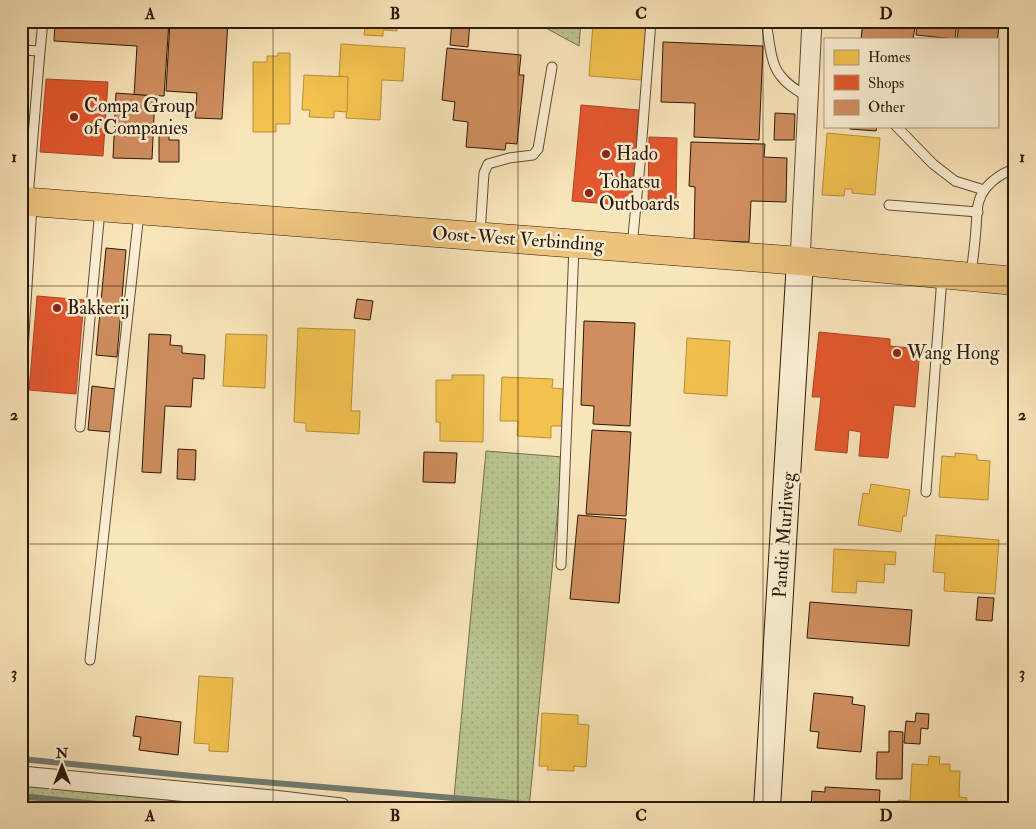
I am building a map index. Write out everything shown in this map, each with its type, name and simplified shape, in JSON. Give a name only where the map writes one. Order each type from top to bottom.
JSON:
[{"type":"main road","name":"Oost-West Verbinding","points":[[27,200],[800,261],[1014,281]]},
{"type":"street","points":[[800,261],[812,21]]},
{"type":"street","name":"Pandit Murliweg","points":[[767,808],[800,261]]},
{"type":"street","points":[[21,776],[341,808]]},
{"type":"lane","points":[[21,383],[27,200],[43,21]]},
{"type":"lane","points":[[632,248],[651,21]]},
{"type":"lane","points":[[766,21],[773,60],[779,74],[792,87],[808,97]]},
{"type":"lane","points":[[21,50],[40,51]]},
{"type":"lane","points":[[479,236],[484,173],[488,164],[509,158],[533,155],[538,149],[552,67]]},
{"type":"lane","points":[[898,128],[933,164],[956,181],[984,190]]},
{"type":"lane","points":[[970,277],[979,200],[984,190],[994,180],[1015,169]]},
{"type":"lane","points":[[889,205],[978,212]]},
{"type":"lane","points":[[80,427],[100,207]]},
{"type":"lane","points":[[90,660],[139,210]]},
{"type":"lane","points":[[561,565],[574,244]]},
{"type":"lane","points":[[926,492],[942,275]]},
{"type":"lane","points":[[1014,281],[1015,276]]},
{"type":"green space","points":[[533,21],[581,21],[579,46]]},
{"type":"green space","points":[[21,224],[25,234],[21,291]]},
{"type":"green space","points":[[486,451],[563,457],[529,808],[453,808]]},
{"type":"green space","points":[[21,783],[285,808],[21,808]]},
{"type":"building: Homes","points":[[355,21],[397,21],[397,31],[383,30],[383,36],[364,35],[365,28],[354,28]]},
{"type":"building: Homes","points":[[619,21],[646,21],[642,80],[589,76],[593,23],[618,25]]},
{"type":"building: Homes","points":[[341,44],[405,48],[403,81],[382,80],[380,120],[346,118],[348,77],[339,76]]},
{"type":"building: Homes","points":[[278,53],[290,53],[290,124],[276,124],[276,132],[253,132],[253,62],[267,62],[267,56],[278,56]]},
{"type":"building: Homes","points":[[304,75],[348,77],[347,112],[334,111],[334,118],[309,117],[310,110],[302,110]]},
{"type":"building: Homes","points":[[827,133],[880,138],[875,195],[852,193],[852,189],[845,189],[844,196],[822,195]]},
{"type":"building: Homes","points":[[298,328],[355,330],[351,411],[360,411],[359,434],[306,431],[306,423],[294,422]]},
{"type":"building: Homes","points":[[226,334],[267,335],[265,388],[223,386]]},
{"type":"building: Homes","points":[[687,338],[730,341],[727,396],[684,393]]},
{"type":"building: Homes","points":[[452,375],[484,375],[483,442],[440,441],[440,422],[436,422],[436,380],[452,380]]},
{"type":"building: Homes","points":[[502,377],[553,379],[552,388],[564,389],[563,426],[551,426],[551,438],[517,436],[518,421],[500,421]]},
{"type":"building: Homes","points":[[955,453],[977,455],[977,460],[990,461],[988,500],[939,497],[942,456],[955,457]]},
{"type":"building: Homes","points":[[871,484],[910,490],[906,516],[903,516],[901,532],[858,525],[863,493],[869,494]]},
{"type":"building: Homes","points":[[936,535],[999,540],[995,594],[944,591],[945,573],[933,572]]},
{"type":"building: Homes","points":[[834,549],[896,552],[895,565],[885,564],[884,583],[857,581],[856,593],[832,592]]},
{"type":"building: Homes","points":[[199,676],[233,678],[228,752],[209,751],[209,744],[194,743]]},
{"type":"building: Homes","points":[[542,713],[578,715],[578,724],[589,725],[586,767],[574,766],[574,771],[547,770],[548,766],[539,766]]},
{"type":"building: Homes","points":[[929,756],[940,757],[939,764],[950,764],[950,771],[960,771],[959,797],[967,798],[966,808],[898,808],[898,800],[910,801],[912,764],[928,765]]},
{"type":"building: Shops","name":"Compa Group of Companies","points":[[46,79],[108,82],[103,156],[40,152]]},
{"type":"building: Shops","name":"Hado","points":[[581,105],[639,110],[631,201],[609,199],[609,204],[572,201]]},
{"type":"building: Shops","points":[[649,137],[677,138],[676,205],[648,205]]},
{"type":"building: Shops","points":[[37,296],[84,300],[76,394],[29,390]]},
{"type":"building: Shops","points":[[819,332],[890,339],[890,346],[920,349],[915,407],[894,405],[888,458],[859,456],[861,432],[849,430],[847,453],[815,450],[821,397],[812,397]]},
{"type":"building: Other","points":[[55,21],[169,21],[164,96],[134,95],[137,46],[54,41]]},
{"type":"building: Other","points":[[170,21],[228,21],[222,119],[195,118],[197,93],[166,91]]},
{"type":"building: Other","points":[[452,21],[470,21],[468,47],[450,45]]},
{"type":"building: Other","points":[[863,21],[916,21],[913,38],[861,38]]},
{"type":"building: Other","points":[[917,21],[957,21],[955,38],[916,35]]},
{"type":"building: Other","points":[[959,22],[999,26],[998,38],[957,38]]},
{"type":"building: Other","points":[[663,42],[763,46],[759,140],[694,137],[695,103],[661,102]]},
{"type":"building: Other","points":[[447,48],[521,55],[519,75],[524,75],[517,144],[506,143],[505,150],[466,147],[468,122],[453,120],[455,102],[442,100]]},
{"type":"building: Other","points":[[116,93],[155,96],[152,159],[113,158]]},
{"type":"building: Other","points":[[775,113],[795,114],[794,140],[774,140]]},
{"type":"building: Other","points":[[850,128],[877,128],[876,131]]},
{"type":"building: Other","points":[[159,135],[169,136],[169,140],[179,140],[179,162],[159,162]]},
{"type":"building: Other","points":[[691,142],[765,144],[764,157],[787,158],[786,202],[751,201],[749,242],[694,240],[695,187],[689,186]]},
{"type":"building: Other","points":[[106,248],[126,250],[117,357],[96,355]]},
{"type":"building: Other","points":[[357,299],[373,301],[370,320],[354,318]]},
{"type":"building: Other","points":[[584,321],[635,323],[630,426],[593,424],[594,406],[581,405]]},
{"type":"building: Other","points":[[149,334],[171,335],[170,345],[182,346],[182,353],[205,355],[204,379],[193,378],[191,407],[165,406],[161,473],[142,472]]},
{"type":"building: Other","points":[[92,386],[115,389],[111,432],[88,430]]},
{"type":"building: Other","points":[[1013,397],[1015,397],[1015,453],[1010,453]]},
{"type":"building: Other","points":[[592,430],[631,432],[626,516],[586,514]]},
{"type":"building: Other","points":[[178,449],[196,450],[195,480],[177,479]]},
{"type":"building: Other","points":[[424,452],[457,453],[455,483],[423,482]]},
{"type":"building: Other","points":[[578,515],[626,519],[619,603],[570,599]]},
{"type":"building: Other","points":[[978,597],[994,598],[992,621],[976,620]]},
{"type":"building: Other","points":[[810,602],[912,610],[909,646],[807,638]]},
{"type":"building: Other","points":[[814,693],[853,697],[852,704],[865,706],[861,752],[817,748],[819,732],[810,731]]},
{"type":"building: Other","points":[[916,713],[929,714],[928,729],[921,728],[920,744],[904,743],[906,721],[915,722]]},
{"type":"building: Other","points":[[136,716],[181,722],[178,755],[139,750],[141,737],[133,736]]},
{"type":"building: Other","points":[[889,731],[903,732],[902,779],[876,779],[877,752],[889,752]]},
{"type":"building: Other","points":[[825,787],[880,790],[879,808],[811,808],[812,791],[825,792]]},
{"type":"waterway","points":[[21,759],[192,776],[571,808]]},
{"type":"waterway","points":[[21,796],[135,808]]},
{"type":"place","name":"Compa Group of Companies","points":[[74,117]]},
{"type":"place","name":"Hado","points":[[606,154]]},
{"type":"place","name":"Tohatsu Outboards","points":[[589,193]]},
{"type":"place","name":"Bakkerij","points":[[57,308]]},
{"type":"place","name":"Wang Hong","points":[[897,353]]}]
